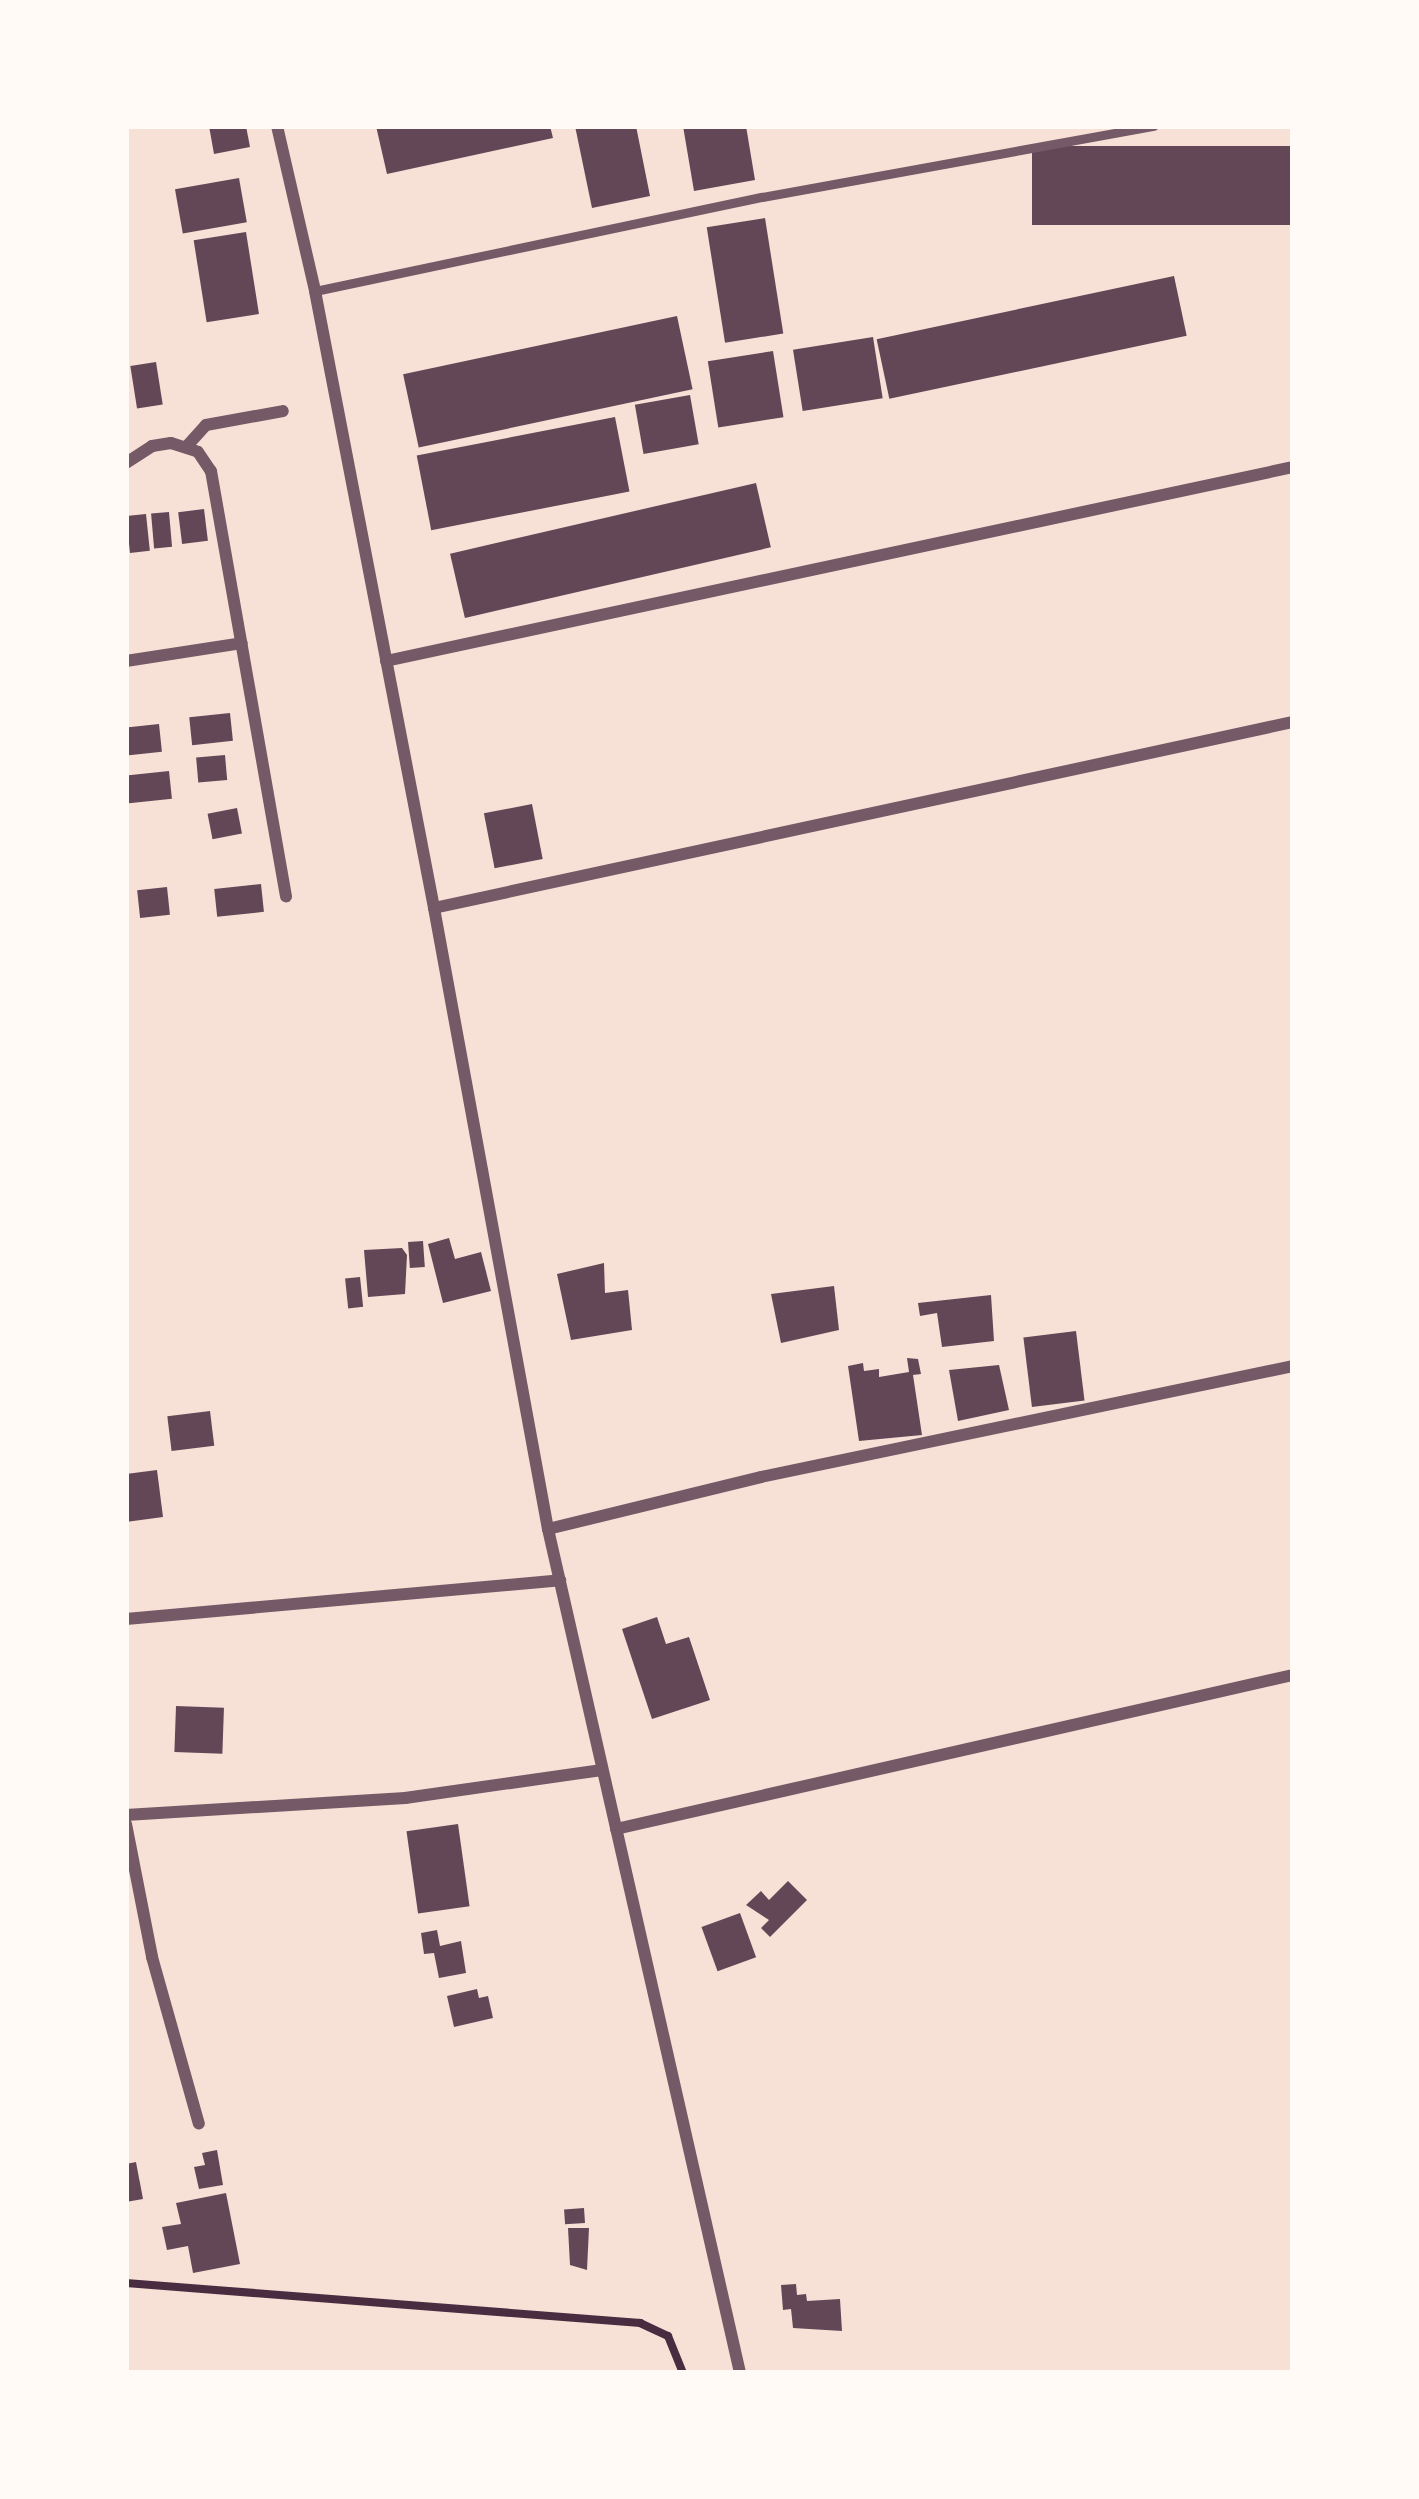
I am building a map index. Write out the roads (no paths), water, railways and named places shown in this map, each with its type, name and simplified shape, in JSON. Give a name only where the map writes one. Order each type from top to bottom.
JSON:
[{"type":"street","points":[[277,126],[315,291],[548,1528],[740,2373]]},
{"type":"street","points":[[187,446],[206,424],[283,411]]},
{"type":"street","points":[[126,464],[152,446],[187,446],[211,471],[286,896]]},
{"type":"street","points":[[386,661],[1293,466]]},
{"type":"street","points":[[126,661],[242,643]]},
{"type":"street","points":[[434,908],[1293,722]]},
{"type":"street","points":[[548,1528],[761,1477],[1293,1366]]},
{"type":"street","points":[[126,1619],[560,1580]]},
{"type":"street","points":[[616,1829],[1293,1675]]},
{"type":"street","points":[[199,2124],[152,1957],[126,1820],[405,1798],[602,1770]]},
{"type":"lane","points":[[315,291],[762,197],[1154,126]]}]
